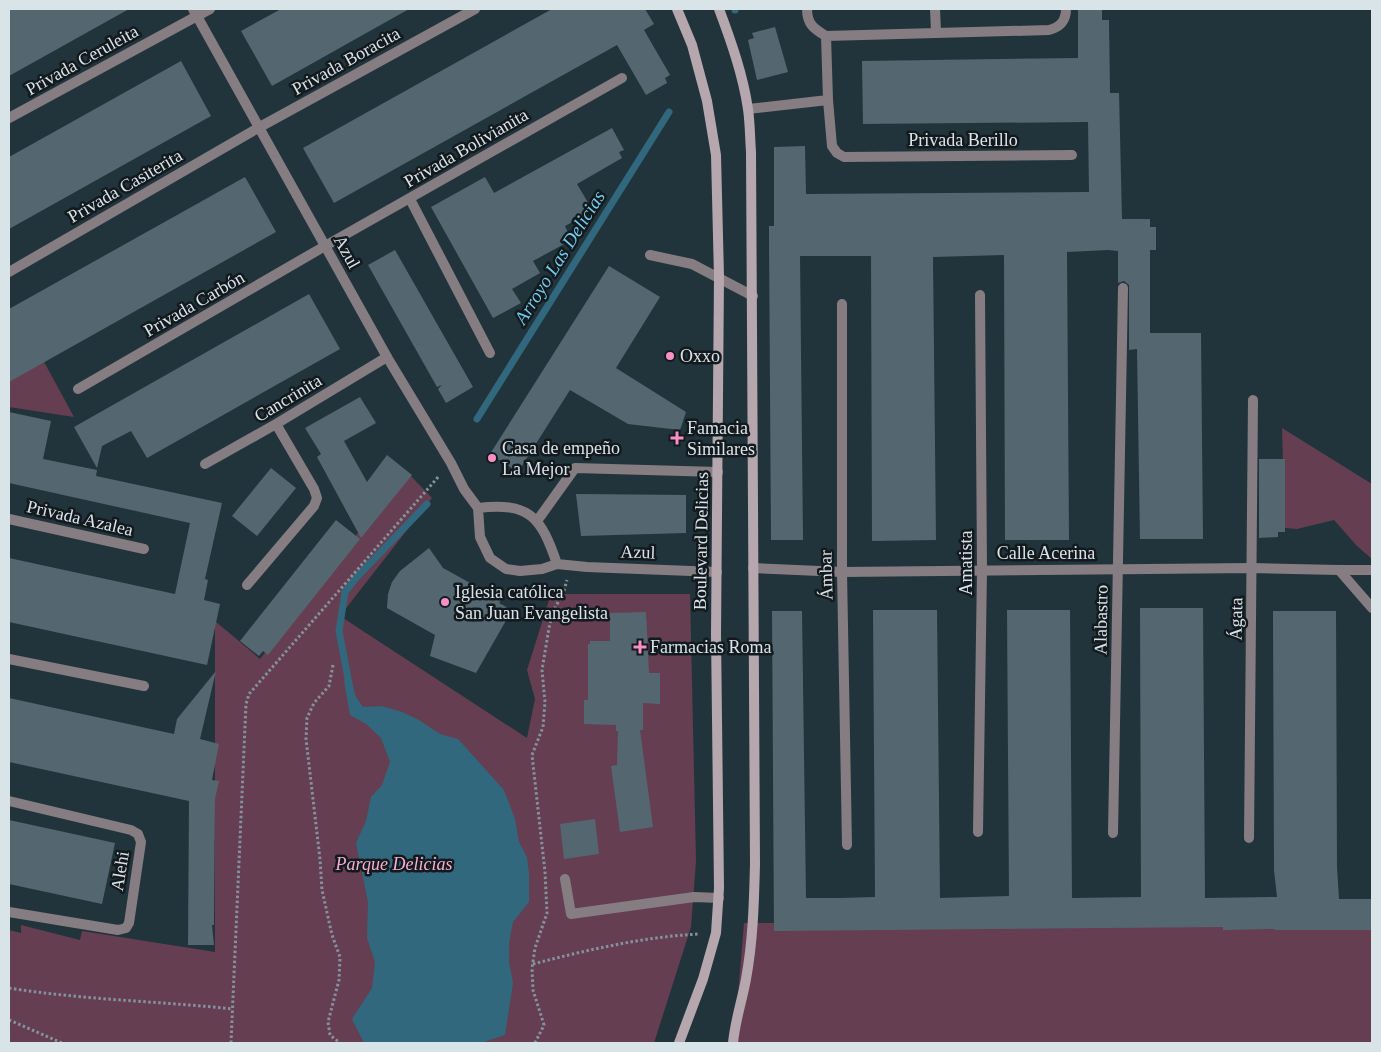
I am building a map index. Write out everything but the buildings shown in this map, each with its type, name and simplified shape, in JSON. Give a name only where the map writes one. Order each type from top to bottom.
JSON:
[{"type":"main road","name":"Boulevard Delicias","points":[[676,9],[692,45],[707,101],[716,155],[719,277],[716,644],[719,898],[716,933],[703,980],[679,1043]]},
{"type":"main road","points":[[719,9],[730,37],[748,109],[751,152],[753,296],[756,864],[754,923],[746,980],[735,1022],[732,1043]]},
{"type":"street","name":"Privada Ceruleita","points":[[9,118],[195,12],[210,9]]},
{"type":"street","name":"Privada Boracita","points":[[258,128],[476,9]]},
{"type":"street","points":[[807,9],[809,22],[814,29],[826,36],[1049,30],[1061,25],[1065,19],[1066,9]]},
{"type":"street","points":[[935,9],[936,32]]},
{"type":"street","name":"Azul","points":[[195,12],[387,357],[451,463],[464,489],[478,508],[478,529],[490,558],[506,569],[531,571],[557,564],[717,572]]},
{"type":"street","points":[[748,109],[828,100],[826,36]]},
{"type":"street","name":"Privada Bolivianita","points":[[326,246],[622,78]]},
{"type":"street","name":"Privada Berillo","points":[[828,100],[832,146],[836,153],[844,157],[1072,155]]},
{"type":"street","name":"Privada Casiterita","points":[[9,272],[258,128]]},
{"type":"street","points":[[410,199],[490,353]]},
{"type":"street","name":"Privada Carbón","points":[[78,390],[326,246]]},
{"type":"street","points":[[650,255],[692,264],[753,296]]},
{"type":"street","name":"Alabastro","points":[[1113,833],[1123,288]]},
{"type":"street","name":"Amatista","points":[[978,832],[982,570],[980,295]]},
{"type":"street","name":"Ámbar","points":[[842,304],[842,572],[847,845]]},
{"type":"street","name":"Cancrinita","points":[[204,464],[276,424],[387,357]]},
{"type":"street","name":"Ágata","points":[[1249,838],[1253,400]]},
{"type":"street","points":[[247,585],[314,506],[317,498],[314,488],[276,424]]},
{"type":"street","points":[[537,521],[575,468],[718,472]]},
{"type":"street","points":[[478,508],[512,507],[529,514],[544,531],[557,564]]},
{"type":"street","name":"Privada Azalea","points":[[9,519],[144,549]]},
{"type":"street","name":"Calle Acerina","points":[[753,568],[842,572],[1252,568],[1372,570]]},
{"type":"street","points":[[1339,570],[1372,608]]},
{"type":"street","points":[[9,659],[144,686]]},
{"type":"street","name":"Alehi","points":[[9,800],[131,830],[138,834],[141,842],[129,923],[126,928],[118,930],[9,912]]},
{"type":"street","points":[[565,879],[571,914],[694,897],[719,898]]},
{"type":"path","points":[[231,1043],[246,704],[249,694],[451,463]]},
{"type":"path","points":[[535,1043],[544,1025],[533,990],[532,964],[535,948],[547,912],[545,872],[532,755],[543,727],[545,702],[542,670],[549,628],[553,610],[562,594],[573,566]]},
{"type":"path","points":[[333,665],[329,686],[314,703],[307,718],[306,738],[322,890],[332,935],[340,957],[339,980],[328,1022],[330,1035],[340,1043]]},
{"type":"path","points":[[532,964],[579,952],[662,936],[716,933]]},
{"type":"path","points":[[9,988],[106,1000],[233,1009]]},
{"type":"path","points":[[9,1020],[62,1043]]},
{"type":"green space","points":[[43,360],[74,417],[9,407],[9,378]]},
{"type":"green space","points":[[1282,428],[1372,484],[1372,559],[1357,546],[1334,520],[1297,529],[1285,528]]},
{"type":"green space","name":"Parque Delicias","points":[[406,471],[432,498],[340,616],[527,738],[535,699],[527,670],[551,594],[690,594],[696,861],[691,927],[654,1043],[9,1043],[9,930],[21,933],[21,925],[80,940],[82,931],[215,952],[215,621],[260,659]]},
{"type":"green space","points":[[744,923],[1372,924],[1372,1043],[734,1043]]},
{"type":"water","points":[[351,680],[356,697],[363,707],[382,706],[402,712],[419,720],[440,734],[458,739],[504,790],[515,819],[519,842],[527,857],[529,873],[529,902],[513,922],[509,943],[509,962],[513,983],[505,1035],[481,1043],[364,1043],[352,1019],[372,988],[375,962],[367,938],[368,902],[356,843],[366,821],[371,797],[382,785],[390,762],[381,738],[366,724],[350,715],[344,681]]},
{"type":"waterway","name":"Arroyo Las Delicias","points":[[477,419],[669,112]]},
{"type":"waterway","name":"Arroyo Las Delicias","points":[[350,689],[339,631],[345,592],[355,579],[427,504]]},
{"type":"place","name":"Oxxo","points":[[670,356]]},
{"type":"place","name":"Famacia Similares","points":[[677,438]]},
{"type":"place","name":"Casa de empeño La Mejor","points":[[492,458]]},
{"type":"place","name":"Iglesia católica San Juan Evangelista","points":[[445,602]]},
{"type":"place","name":"Farmacias Roma","points":[[640,647]]}]
